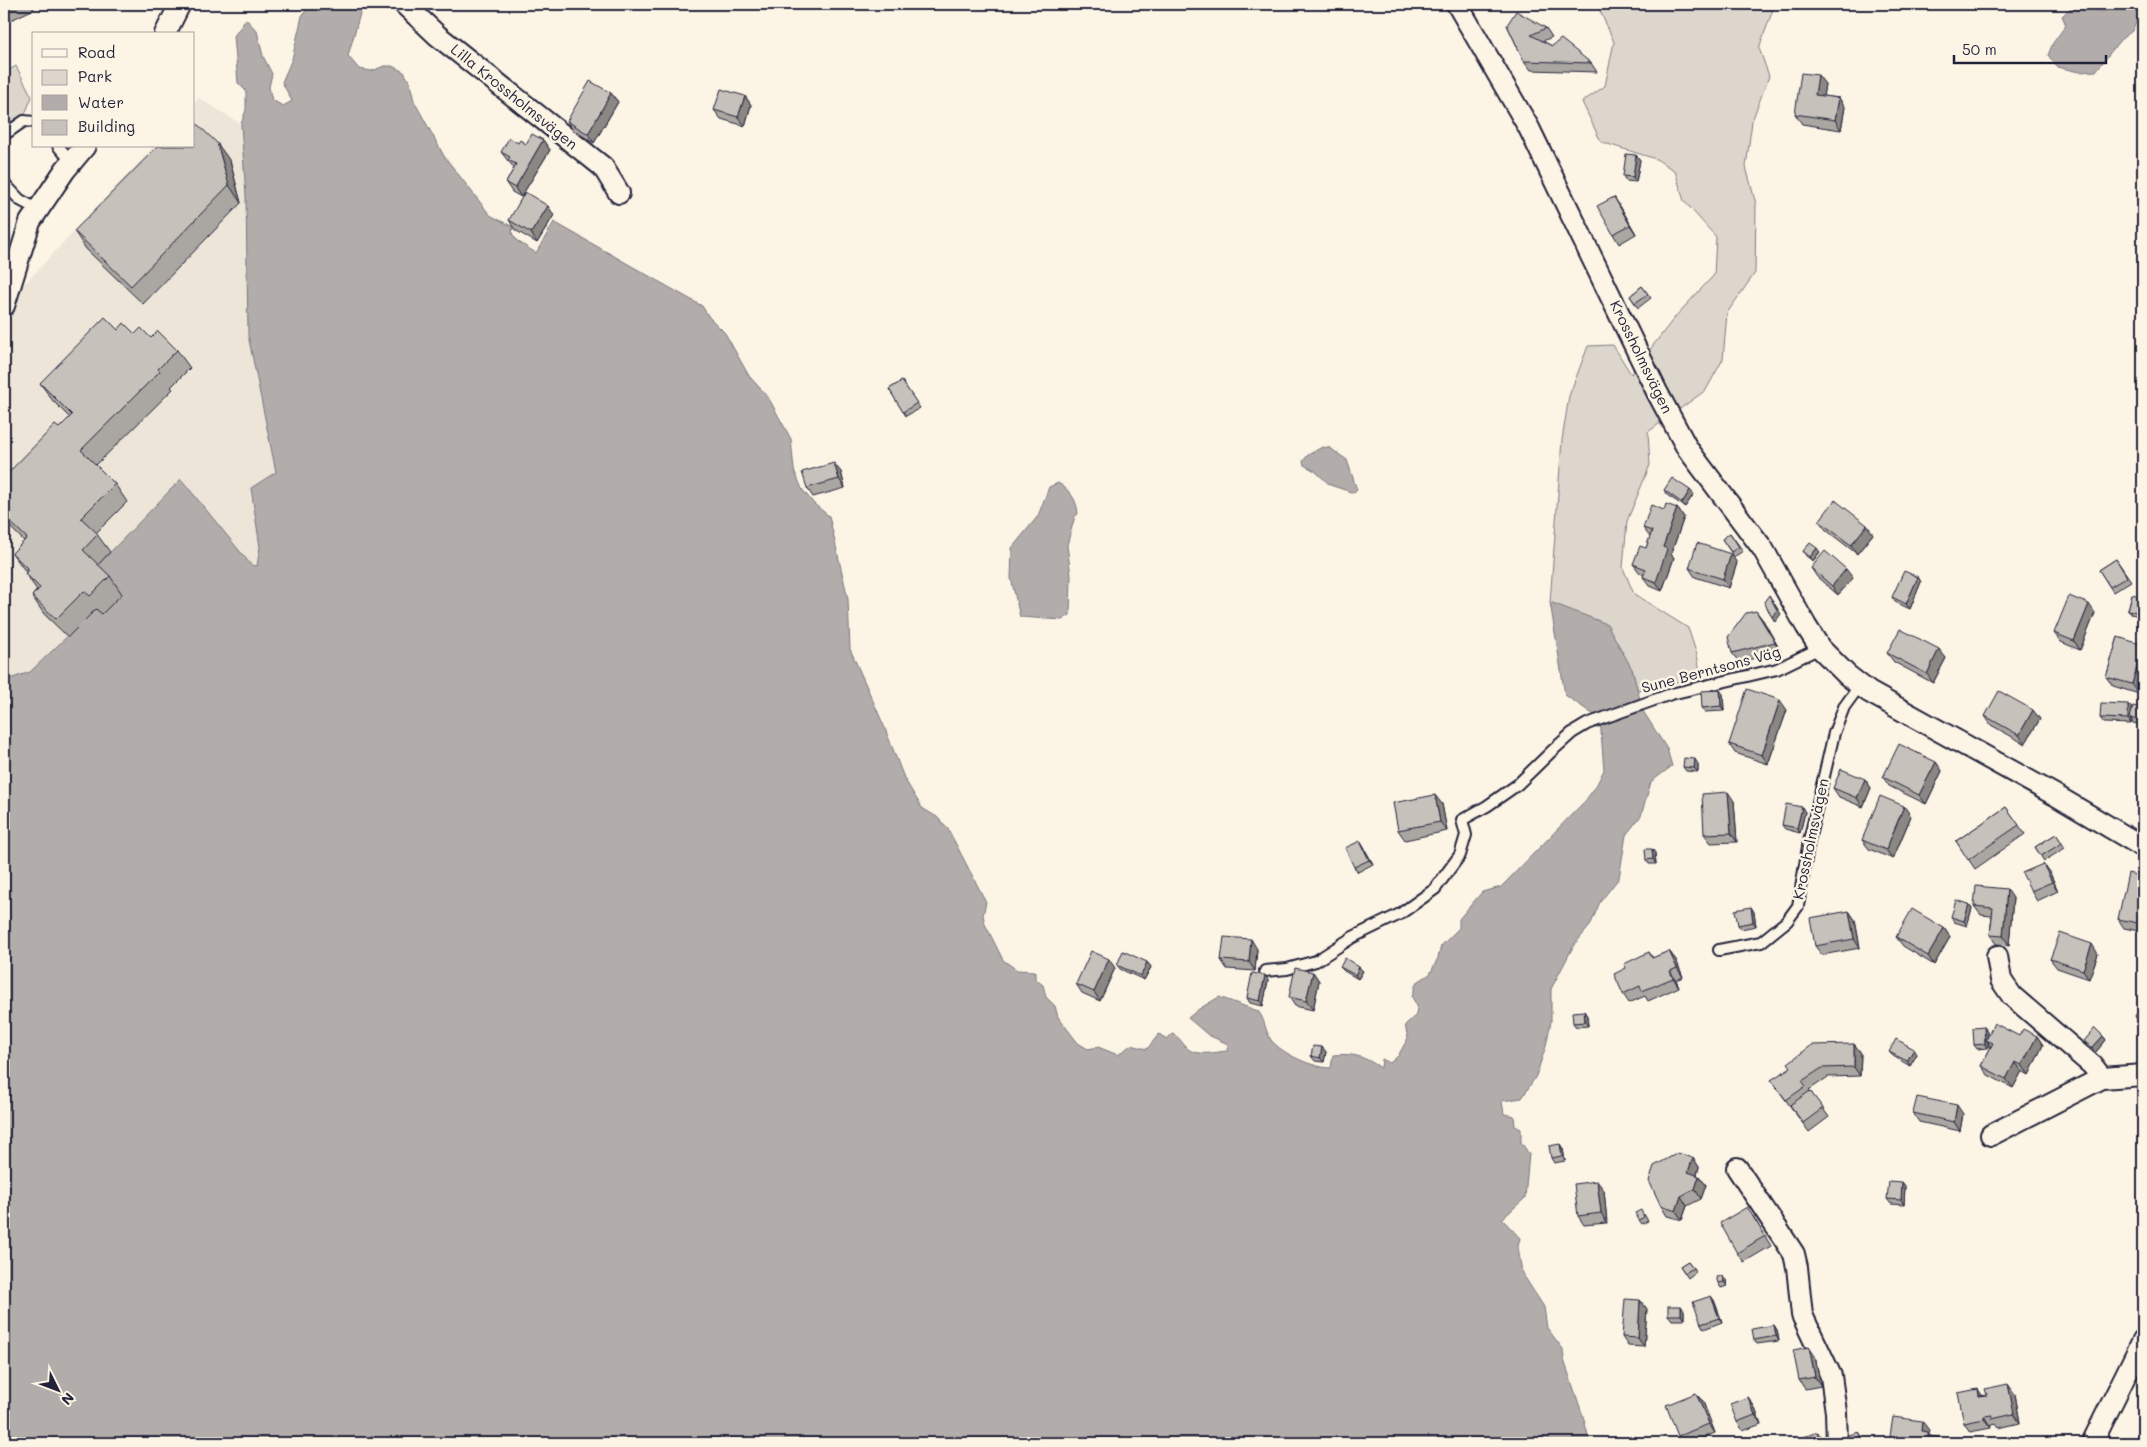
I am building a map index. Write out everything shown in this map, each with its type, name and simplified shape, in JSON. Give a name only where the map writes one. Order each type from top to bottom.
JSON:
[{"type":"street","points":[[166,32],[180,4]]},
{"type":"street","name":"Lilla Krossholmsvägen","points":[[404,4],[438,36],[603,167],[619,193]]},
{"type":"street","name":"Krossholmsvägen","points":[[1457,4],[1529,128],[1657,392],[1687,448],[1763,549],[1820,648],[1841,670],[1860,685],[1927,726],[2049,792],[2143,847]]},
{"type":"street","points":[[4,306],[30,222],[37,209],[84,148]]},
{"type":"street","points":[[1997,956],[2001,980],[2012,996],[2092,1066],[2102,1078]]},
{"type":"street","points":[[1991,1135],[2102,1078],[2143,1074]]},
{"type":"street","points":[[1737,1168],[1794,1254],[1802,1315],[1832,1376],[1835,1393],[1837,1443]]},
{"type":"street","points":[[2092,1443],[2143,1340]]},
{"type":"lane","points":[[4,135],[24,121],[32,122]]},
{"type":"lane","points":[[60,148],[72,162]]},
{"type":"lane","points":[[4,183],[20,200],[37,209]]},
{"type":"lane","name":"Sune Berntsons Väg","points":[[1265,971],[1287,969],[1316,961],[1353,937],[1400,914],[1435,889],[1460,855],[1466,835],[1462,820],[1487,806],[1517,784],[1552,751],[1587,724],[1671,694],[1777,670],[1820,648]]},
{"type":"lane","name":"Krossholmsvägen","points":[[1719,950],[1761,942],[1787,921],[1798,906],[1809,841],[1834,733],[1844,707],[1860,685]]},
{"type":"shaded area","points":[[199,98],[241,124],[246,196],[248,335],[276,472],[251,488],[260,547],[257,566],[251,566],[181,479],[96,567],[122,594],[102,614],[96,609],[30,672],[4,681],[4,306],[152,148],[195,148],[195,103]]},
{"type":"green space","points":[[1597,4],[1775,4],[1759,48],[1769,76],[1752,121],[1746,167],[1756,204],[1755,273],[1727,313],[1723,359],[1706,390],[1648,432],[1650,465],[1627,521],[1623,568],[1634,594],[1688,628],[1697,655],[1701,677],[1637,690],[1632,669],[1550,602],[1562,440],[1569,396],[1588,346],[1613,345],[1631,374],[1675,317],[1714,275],[1716,237],[1684,201],[1675,171],[1656,159],[1601,142],[1582,102],[1605,86],[1614,42]]},
{"type":"green space","points":[[16,66],[32,97],[25,114],[4,126],[4,73]]},
{"type":"water","points":[[310,4],[353,4],[361,10],[348,56],[359,69],[372,71],[384,66],[392,66],[404,72],[410,83],[414,101],[444,156],[490,215],[513,227],[512,233],[517,241],[536,253],[554,222],[702,306],[709,317],[725,333],[749,376],[768,397],[791,439],[794,470],[802,489],[814,504],[829,516],[848,599],[850,649],[884,726],[904,778],[922,808],[937,817],[948,829],[986,902],[983,915],[985,924],[1003,960],[1017,970],[1035,971],[1035,979],[1043,985],[1046,997],[1055,1006],[1058,1017],[1078,1043],[1088,1049],[1098,1047],[1118,1055],[1131,1045],[1147,1049],[1159,1034],[1167,1039],[1172,1034],[1179,1038],[1191,1051],[1206,1053],[1227,1051],[1228,1044],[1208,1035],[1188,1018],[1219,997],[1258,1011],[1271,1040],[1290,1055],[1307,1063],[1331,1068],[1333,1055],[1347,1054],[1363,1058],[1381,1068],[1382,1059],[1390,1063],[1398,1056],[1408,1038],[1405,1025],[1416,1015],[1417,1006],[1412,997],[1416,983],[1430,974],[1438,958],[1441,946],[1459,928],[1459,919],[1482,892],[1501,887],[1585,801],[1596,786],[1604,770],[1600,719],[1565,695],[1550,602],[1607,624],[1632,669],[1643,711],[1667,749],[1672,766],[1651,782],[1641,816],[1626,835],[1619,878],[1600,902],[1590,926],[1574,945],[1551,989],[1551,1021],[1546,1046],[1536,1076],[1522,1098],[1502,1101],[1504,1114],[1514,1116],[1515,1126],[1521,1129],[1521,1142],[1529,1154],[1525,1198],[1502,1219],[1520,1238],[1518,1247],[1522,1273],[1544,1307],[1547,1328],[1563,1349],[1564,1360],[1590,1443],[4,1443],[4,681],[30,672],[96,609],[102,614],[122,594],[95,568],[181,479],[251,565],[257,566],[260,547],[251,488],[276,472],[248,335],[246,196],[241,124],[246,110],[246,91],[238,83],[234,36],[246,19],[257,31],[263,56],[272,74],[269,87],[272,100],[283,106],[292,101],[282,82],[292,59],[302,16]]},
{"type":"water","points":[[2114,4],[2143,4],[2143,8],[2132,31],[2120,40],[2096,71],[2079,72],[2057,67],[2048,55],[2053,43],[2066,25],[2062,16],[2073,6],[2103,12]]},
{"type":"water","points":[[1322,447],[1330,448],[1347,460],[1357,490],[1354,493],[1330,485],[1315,471],[1304,465],[1303,461],[1308,455]]},
{"type":"water","points":[[1058,483],[1072,496],[1078,514],[1075,516],[1067,545],[1071,576],[1070,615],[1062,620],[1020,617],[1011,578],[1012,548],[1038,516],[1049,487]]},
{"type":"building","points":[[1516,11],[1546,28],[1531,35],[1552,46],[1561,39],[1591,63],[1524,61],[1507,25]]},
{"type":"building","points":[[1801,73],[1818,75],[1815,95],[1839,98],[1835,120],[1795,114]]},
{"type":"building","points":[[590,81],[611,93],[588,134],[567,121]]},
{"type":"building","points":[[721,89],[745,96],[738,117],[714,110]]},
{"type":"building","points":[[195,122],[217,143],[229,185],[131,286],[74,231],[156,148],[195,148]]},
{"type":"building","points":[[532,134],[543,140],[515,188],[506,183],[516,164],[508,160],[510,157],[501,152],[509,138],[518,143],[520,140],[526,144]]},
{"type":"building","points":[[1626,154],[1636,155],[1633,177],[1623,176]]},
{"type":"building","points":[[525,192],[548,206],[531,233],[509,220]]},
{"type":"building","points":[[1614,197],[1630,225],[1613,234],[1597,206]]},
{"type":"building","points":[[1642,286],[1648,294],[1635,303],[1630,296]]},
{"type":"building","points":[[105,317],[118,330],[124,323],[135,334],[141,328],[151,338],[158,331],[177,350],[158,369],[160,371],[81,450],[115,484],[81,518],[98,534],[83,550],[110,576],[90,596],[84,591],[56,619],[32,596],[40,588],[25,573],[29,570],[12,553],[27,538],[4,516],[4,477],[55,425],[59,428],[72,415],[40,383]]},
{"type":"building","points":[[902,381],[917,403],[903,412],[889,389]]},
{"type":"building","points":[[834,463],[839,479],[807,488],[802,472]]},
{"type":"building","points":[[1672,478],[1690,490],[1682,503],[1664,490]]},
{"type":"building","points":[[1835,500],[1867,525],[1851,545],[1819,521]]},
{"type":"building","points":[[1666,504],[1677,508],[1663,547],[1667,549],[1656,582],[1643,577],[1646,569],[1633,564],[1640,546],[1646,548],[1652,531],[1643,528],[1651,505],[1664,510]]},
{"type":"building","points":[[1730,533],[1739,547],[1731,552],[1722,539]]},
{"type":"building","points":[[1697,543],[1731,554],[1723,579],[1689,568]]},
{"type":"building","points":[[1810,543],[1817,548],[1810,557],[1803,551]]},
{"type":"building","points":[[1825,551],[1846,569],[1832,586],[1811,568]]},
{"type":"building","points":[[2116,559],[2127,577],[2110,587],[2099,570]]},
{"type":"building","points":[[1904,571],[1918,577],[1906,604],[1892,597]]},
{"type":"building","points":[[2132,594],[2140,596],[2137,612],[2128,610]]},
{"type":"building","points":[[1769,595],[1777,610],[1772,617],[1764,602]]},
{"type":"building","points":[[2069,596],[2089,604],[2074,641],[2054,633]]},
{"type":"building","points":[[1756,611],[1775,642],[1732,653],[1728,637],[1746,613]]},
{"type":"building","points":[[1900,629],[1939,649],[1927,674],[1887,653]]},
{"type":"building","points":[[2118,637],[2143,645],[2132,684],[2106,677]]},
{"type":"building","points":[[1747,689],[1780,700],[1762,755],[1729,744]]},
{"type":"building","points":[[1720,690],[1721,706],[1702,708],[1701,691]]},
{"type":"building","points":[[1999,691],[2033,710],[2019,735],[1985,716]]},
{"type":"building","points":[[2101,703],[2128,704],[2128,719],[2100,718]]},
{"type":"building","points":[[2133,706],[2141,708],[2138,720],[2130,718]]},
{"type":"building","points":[[1899,744],[1936,762],[1919,795],[1883,777]]},
{"type":"building","points":[[1684,758],[1695,759],[1694,768],[1683,767]]},
{"type":"building","points":[[1841,769],[1865,779],[1857,798],[1833,788]]},
{"type":"building","points":[[1728,792],[1731,833],[1704,834],[1702,794]]},
{"type":"building","points":[[1435,795],[1440,822],[1398,830],[1393,803]]},
{"type":"building","points":[[1880,796],[1904,806],[1886,850],[1862,840]]},
{"type":"building","points":[[1786,804],[1802,807],[1797,828],[1782,825]]},
{"type":"building","points":[[2006,807],[2019,825],[1968,860],[1956,841]]},
{"type":"building","points":[[2056,834],[2062,843],[2041,856],[2035,847]]},
{"type":"building","points":[[1360,841],[1369,860],[1354,867],[1345,848]]},
{"type":"building","points":[[1645,849],[1652,849],[1653,859],[1646,860]]},
{"type":"building","points":[[2043,864],[2052,882],[2031,891],[2022,873]]},
{"type":"building","points":[[2128,873],[2143,877],[2143,924],[2118,919]]},
{"type":"building","points":[[1976,886],[2007,889],[2003,936],[1990,935],[1993,908],[1974,906]]},
{"type":"building","points":[[1956,900],[1969,904],[1964,921],[1951,917]]},
{"type":"building","points":[[1751,907],[1753,922],[1738,925],[1735,910]]},
{"type":"building","points":[[1912,909],[1944,928],[1928,956],[1896,937]]},
{"type":"building","points":[[1849,911],[1854,939],[1815,946],[1810,918]]},
{"type":"building","points":[[2060,933],[2092,944],[2083,970],[2050,959]]},
{"type":"building","points":[[1224,937],[1251,939],[1249,962],[1221,960]]},
{"type":"building","points":[[1091,951],[1109,959],[1094,992],[1076,984]]},
{"type":"building","points":[[1123,951],[1147,962],[1141,976],[1117,965]]},
{"type":"building","points":[[1669,951],[1677,968],[1670,971],[1673,978],[1642,991],[1640,986],[1623,994],[1614,974],[1626,968],[1624,964],[1649,952],[1652,958]]},
{"type":"building","points":[[1345,958],[1359,967],[1355,975],[1340,967]]},
{"type":"building","points":[[1295,968],[1313,972],[1306,1001],[1289,997]]},
{"type":"building","points":[[1252,973],[1265,975],[1260,1001],[1247,998]]},
{"type":"building","points":[[2143,1006],[2143,1023],[2135,1016]]},
{"type":"building","points":[[1584,1011],[1585,1022],[1573,1023],[1572,1012]]},
{"type":"building","points":[[1994,1023],[2019,1036],[2023,1029],[2037,1036],[2022,1065],[2015,1062],[2006,1079],[1981,1066],[1993,1043],[1986,1040]]},
{"type":"building","points":[[1984,1027],[1985,1044],[1974,1045],[1973,1028]]},
{"type":"building","points":[[2095,1028],[2103,1036],[2092,1048],[2084,1041]]},
{"type":"building","points":[[1896,1039],[1914,1049],[1907,1061],[1889,1052]]},
{"type":"building","points":[[1854,1044],[1854,1067],[1822,1068],[1802,1081],[1806,1086],[1786,1100],[1771,1080],[1791,1067],[1788,1063],[1812,1045]]},
{"type":"building","points":[[1313,1046],[1322,1047],[1320,1058],[1311,1056]]},
{"type":"building","points":[[1810,1091],[1823,1108],[1803,1123],[1790,1105]]},
{"type":"building","points":[[1917,1097],[1957,1105],[1954,1122],[1913,1113]]},
{"type":"building","points":[[1560,1144],[1562,1156],[1551,1158],[1549,1146]]},
{"type":"building","points":[[1678,1153],[1693,1158],[1688,1172],[1699,1176],[1695,1189],[1681,1196],[1676,1211],[1661,1206],[1649,1181],[1654,1166]]},
{"type":"building","points":[[1597,1181],[1601,1213],[1578,1216],[1574,1184]]},
{"type":"building","points":[[1889,1181],[1902,1182],[1901,1200],[1887,1199]]},
{"type":"building","points":[[1747,1207],[1765,1236],[1737,1253],[1720,1223]]},
{"type":"building","points":[[1641,1210],[1644,1217],[1639,1220],[1635,1213]]},
{"type":"building","points":[[1688,1261],[1693,1268],[1685,1273],[1680,1266]]},
{"type":"building","points":[[1722,1276],[1724,1282],[1718,1283],[1716,1277]]},
{"type":"building","points":[[1711,1296],[1719,1318],[1701,1324],[1693,1302]]},
{"type":"building","points":[[1625,1299],[1640,1300],[1638,1338],[1622,1337]]},
{"type":"building","points":[[1668,1306],[1681,1306],[1681,1315],[1668,1315]]},
{"type":"building","points":[[1774,1325],[1776,1336],[1754,1340],[1752,1329]]},
{"type":"building","points":[[1809,1347],[1815,1377],[1799,1380],[1793,1350]]},
{"type":"building","points":[[2008,1384],[2014,1414],[1992,1419],[1992,1415],[1984,1416],[1984,1419],[1964,1423],[1958,1393],[1978,1389],[1979,1396],[1987,1395],[1985,1389]]},
{"type":"building","points":[[1696,1393],[1709,1424],[1678,1436],[1666,1405]]},
{"type":"building","points":[[1748,1397],[1755,1415],[1737,1422],[1730,1404]]},
{"type":"building","points":[[1893,1417],[1922,1421],[1921,1431],[1927,1432],[1927,1436],[1940,1437],[1940,1443],[1889,1443]]},
{"type":"building","points":[[1817,1432],[1822,1443],[1788,1443]]},
{"type":"building","points":[[1859,1432],[1862,1443],[1848,1443],[1846,1436]]}]
